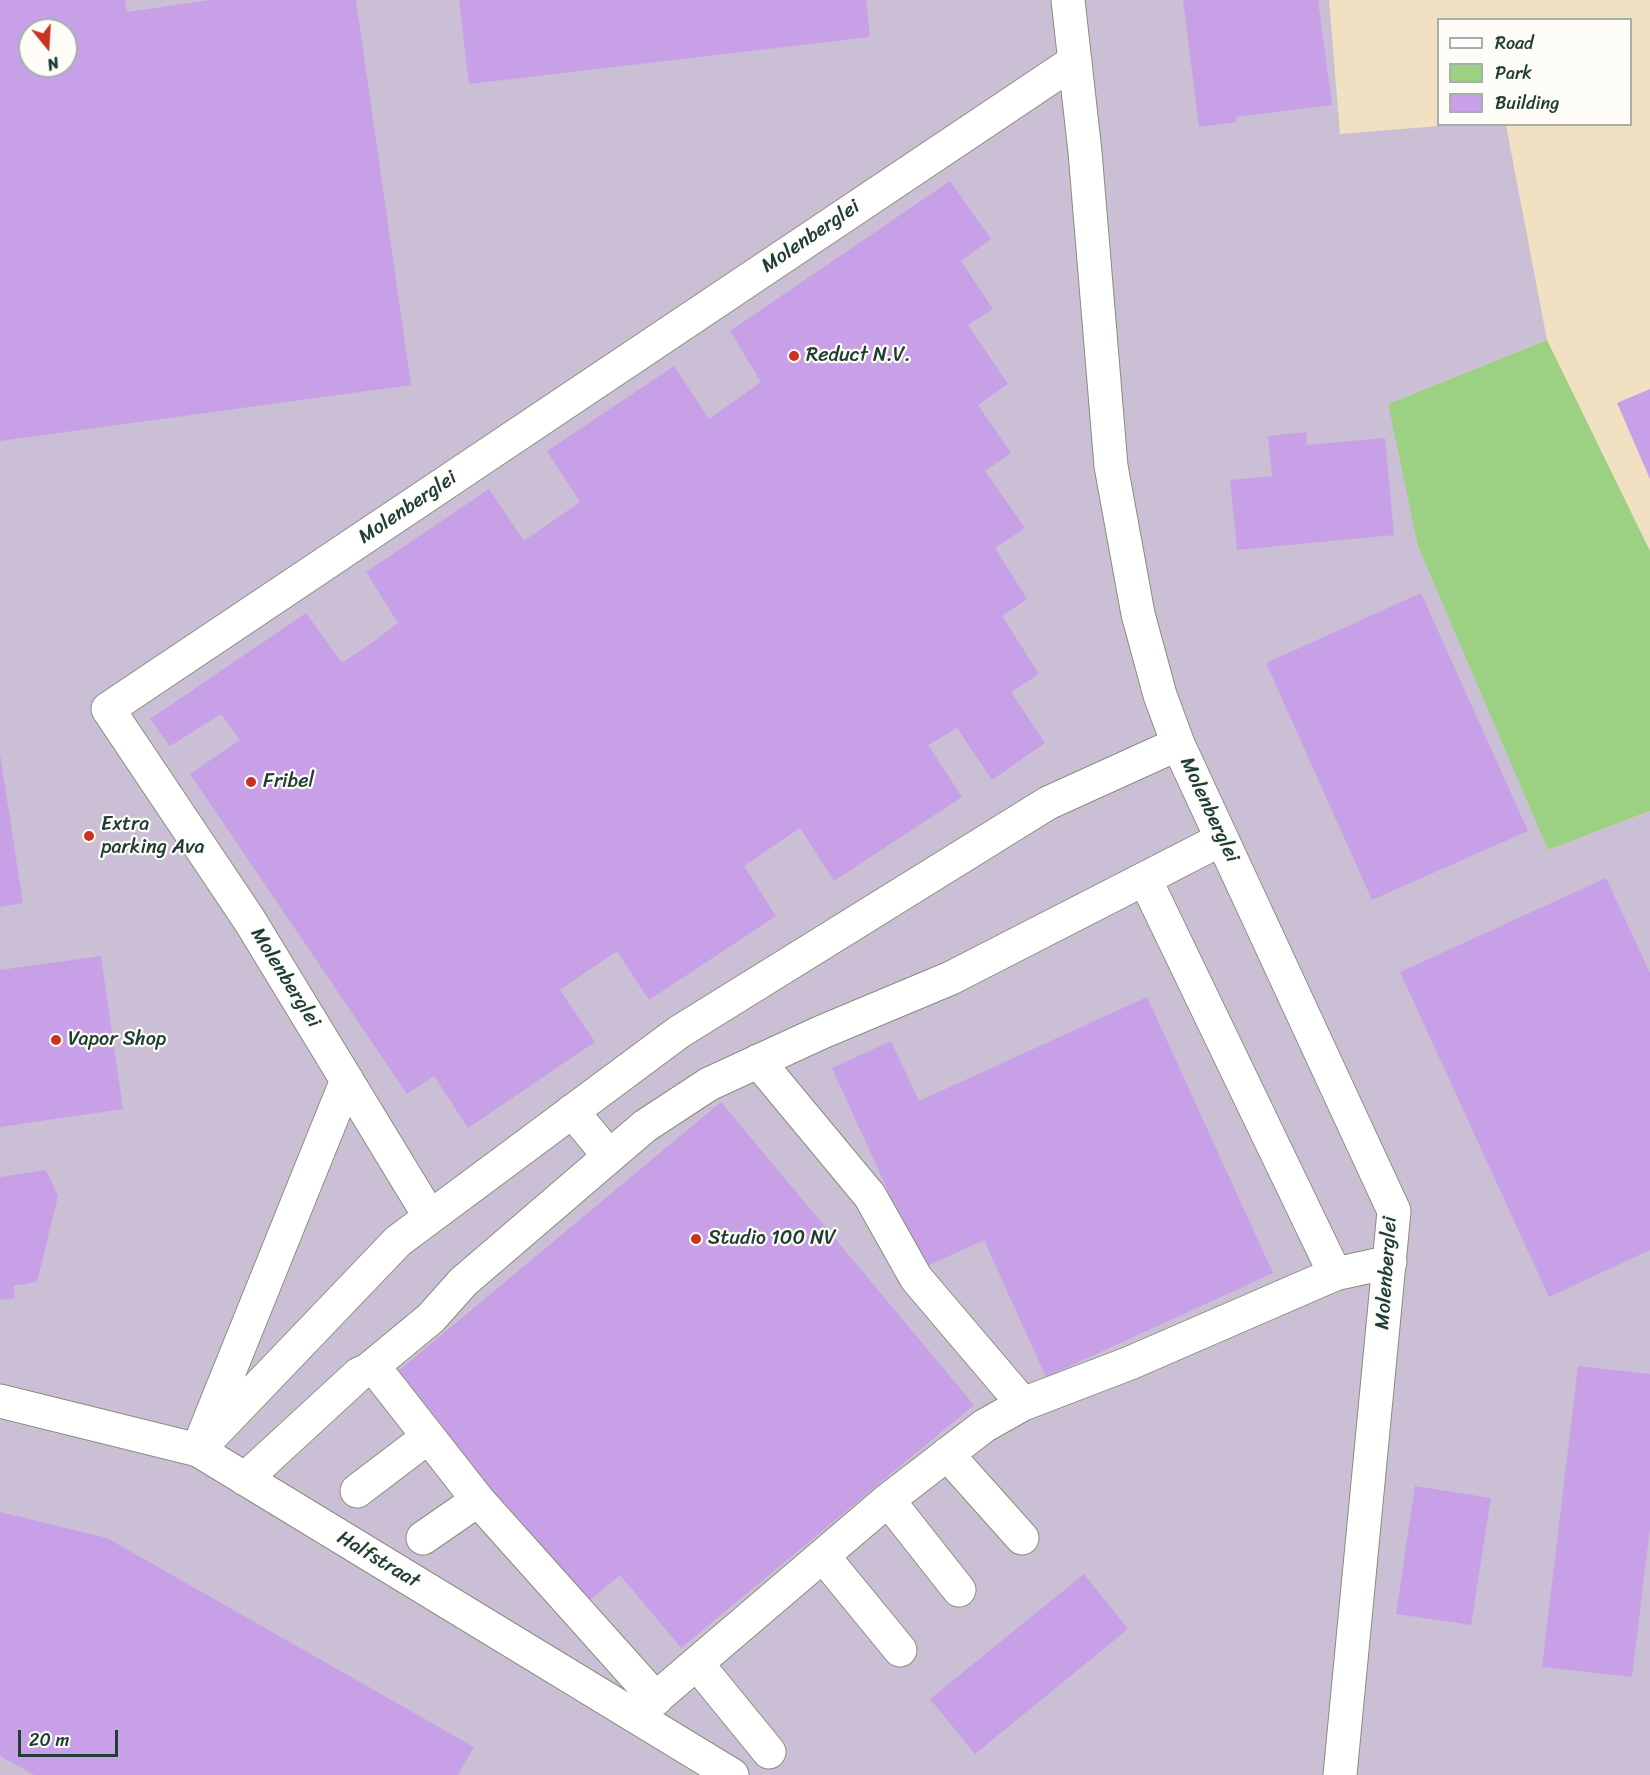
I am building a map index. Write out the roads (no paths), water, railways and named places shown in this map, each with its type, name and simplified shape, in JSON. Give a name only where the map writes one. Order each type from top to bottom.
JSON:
[{"type":"street","name":"Molenberglei","points":[[1068,0],[1112,466],[1138,614],[1160,695],[1178,744],[1394,1211],[1340,1775]]},
{"type":"street","name":"Molenberglei","points":[[430,1217],[250,921],[108,709],[1075,60]]},
{"type":"street","name":"Molenberglei","points":[[198,1450],[398,1241],[680,1032],[1048,803],[1178,744]]},
{"type":"street","points":[[246,1479],[359,1374],[368,1370],[431,1318],[463,1282],[609,1156],[645,1126],[709,1084],[951,978],[1222,839]]},
{"type":"street","points":[[1145,879],[1335,1274]]},
{"type":"street","points":[[758,1061],[870,1196],[916,1278],[1023,1404]]},
{"type":"street","points":[[198,1450],[347,1080]]},
{"type":"street","points":[[572,1111],[609,1156]]},
{"type":"street","points":[[368,1370],[377,1371],[646,1708],[888,1500],[984,1426],[1023,1404],[1130,1363],[1335,1274],[1390,1262]]},
{"type":"street","name":"Halfstraat","points":[[0,1401],[198,1450],[646,1708],[732,1775]]},
{"type":"street","points":[[357,1491],[428,1437]]},
{"type":"street","points":[[947,1454],[1022,1538]]},
{"type":"street","points":[[423,1538],[478,1500]]},
{"type":"street","points":[[888,1500],[959,1590]]},
{"type":"street","points":[[823,1556],[900,1650]]},
{"type":"street","points":[[698,1665],[769,1752]]},
{"type":"place","name":"Reduct N.V.","points":[[794,356]]},
{"type":"place","name":"Fribel","points":[[251,782]]},
{"type":"place","name":"Extra parking Ava","points":[[89,836]]},
{"type":"place","name":"Vapor Shop","points":[[56,1040]]},
{"type":"place","name":"Studio 100 NV","points":[[696,1239]]}]
